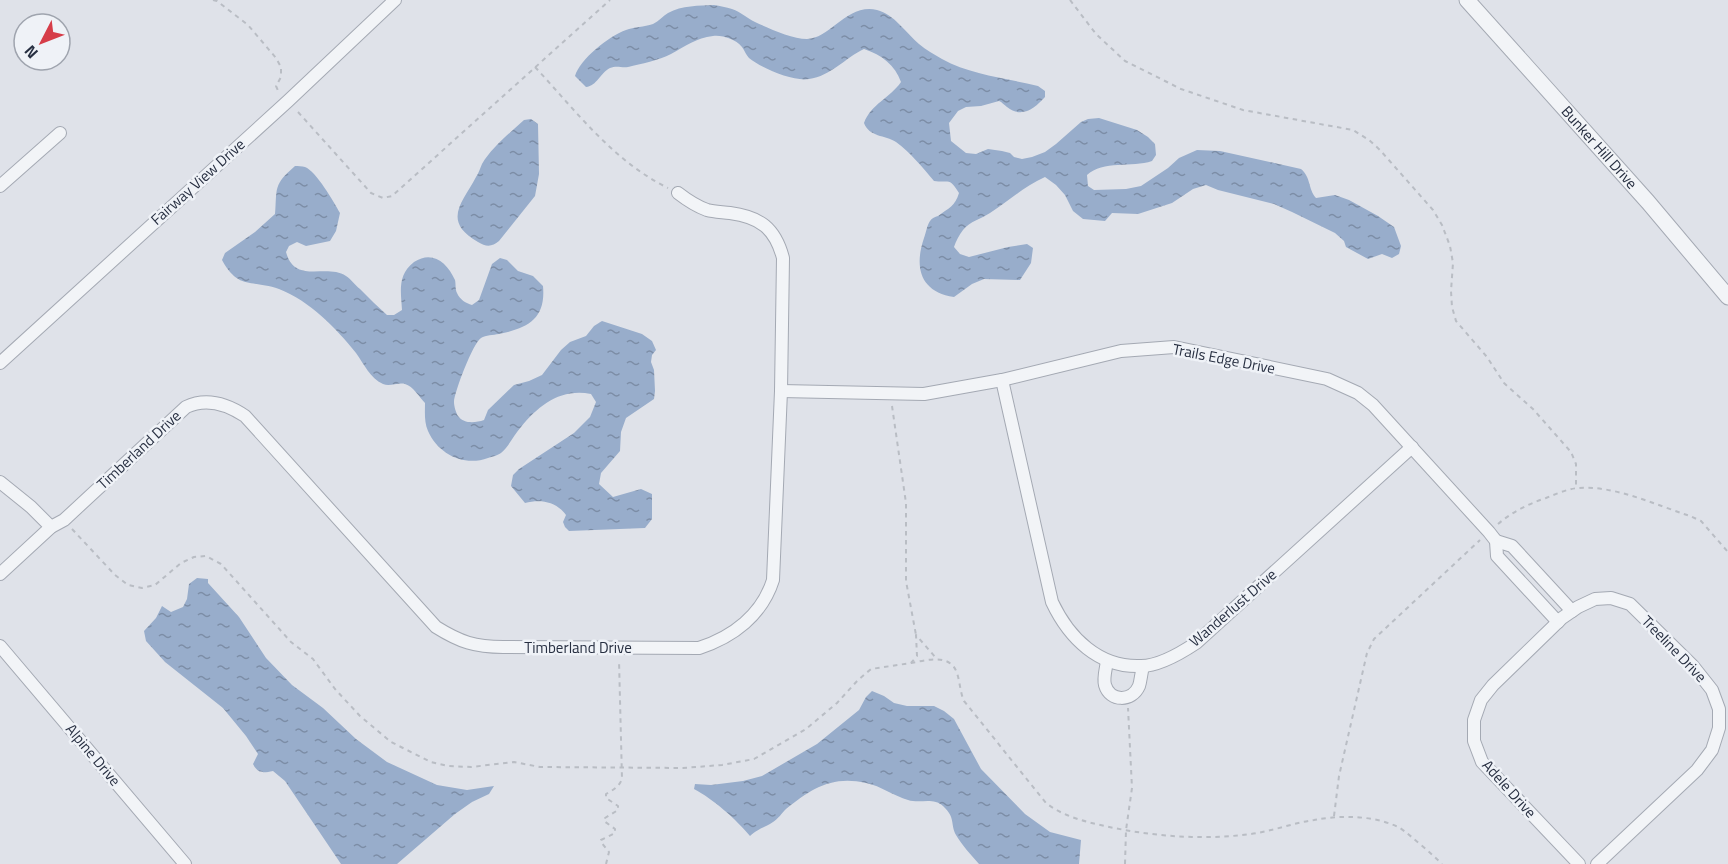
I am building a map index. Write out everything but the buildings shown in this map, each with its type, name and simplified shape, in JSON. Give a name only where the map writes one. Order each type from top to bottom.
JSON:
[{"type":"street","name":"Fairway View Drive","points":[[0,363],[288,101],[395,0]]},
{"type":"street","name":"Bunker Hill Drive","points":[[1467,0],[1648,202],[1728,297]]},
{"type":"street","points":[[0,186],[60,133]]},
{"type":"street","name":"Timberland Drive","points":[[50,529],[64,520],[186,407],[196,402],[223,404],[245,416],[436,627],[450,636],[482,647],[699,648],[714,643],[746,622],[768,594],[773,580],[781,391],[783,258],[780,245],[764,224],[752,217],[708,210],[693,204],[678,193]]},
{"type":"street","name":"Trails Edge Drive","points":[[781,391],[924,394],[1002,380],[1121,351],[1174,347],[1327,379],[1358,393],[1373,405],[1492,537],[1512,546],[1572,611]]},
{"type":"street","name":"Wanderlust Drive","points":[[1002,380],[1052,602],[1070,633],[1107,661],[1123,665],[1143,666],[1180,654],[1196,643],[1412,447]]},
{"type":"street","points":[[0,482],[31,507],[50,529],[0,574]]},
{"type":"street","name":"Trails Edge Drive","points":[[1492,537],[1497,556],[1558,622]]},
{"type":"street","name":"Treeline Drive","points":[[1558,622],[1572,611],[1595,599],[1611,598],[1630,604],[1693,666],[1712,690],[1719,709],[1719,728],[1712,750],[1697,770],[1597,864]]},
{"type":"street","name":"Adele Drive","points":[[1558,622],[1493,685],[1481,700],[1474,720],[1474,741],[1482,762],[1579,864]]},
{"type":"street","name":"Alpine Drive","points":[[0,646],[185,864]]},
{"type":"street","points":[[1107,661],[1104,680],[1106,688],[1118,699],[1127,698],[1135,692],[1139,686],[1143,666]]},
{"type":"path","points":[[213,0],[248,25],[276,58],[281,67],[281,77],[276,86],[281,97],[288,101]]},
{"type":"path","points":[[298,112],[371,193],[387,198],[401,190],[610,0]]},
{"type":"path","points":[[1070,0],[1096,34],[1125,61],[1181,89],[1243,110],[1353,130],[1380,150],[1433,210],[1442,225],[1450,246],[1453,263],[1451,291],[1456,321],[1487,357],[1504,383],[1533,409],[1571,452],[1576,464],[1575,489]]},
{"type":"path","points":[[535,67],[604,143],[655,182],[678,193]]},
{"type":"path","points":[[890,393],[906,503],[906,581],[916,635],[916,656],[911,663]]},
{"type":"path","points":[[1334,817],[1339,776],[1367,653],[1374,639],[1492,537],[1508,516],[1538,500],[1575,489],[1612,490],[1701,521],[1728,552]]},
{"type":"path","points":[[70,527],[115,575],[128,585],[142,588],[155,585],[181,563],[194,557],[206,556],[221,564],[291,642],[313,659],[335,689],[360,716],[391,742],[431,762],[448,766],[471,767],[514,762],[540,767],[683,768],[722,765],[754,759],[806,729],[837,703],[871,669],[936,658],[951,663],[957,672],[964,701],[1046,803],[1055,810],[1072,817],[1126,830],[1174,837],[1212,838],[1254,834],[1334,817],[1374,819],[1400,828],[1442,864]]},
{"type":"path","points":[[916,635],[936,658]]},
{"type":"path","points":[[606,864],[609,852],[601,840],[615,833],[615,829],[604,821],[618,810],[618,806],[606,798],[606,794],[620,784],[623,767],[618,648]]},
{"type":"path","points":[[1125,864],[1126,830],[1132,788],[1127,698]]},
{"type":"water","points":[[714,5],[735,10],[780,33],[807,39],[823,33],[857,12],[866,9],[877,10],[889,15],[914,40],[942,59],[977,72],[1038,86],[1045,91],[1045,97],[1028,111],[1018,112],[999,101],[966,107],[958,111],[949,123],[951,141],[966,153],[976,154],[988,149],[1010,153],[1022,159],[1032,157],[1045,152],[1081,122],[1099,118],[1137,130],[1148,137],[1155,144],[1156,155],[1152,161],[1144,163],[1101,167],[1094,170],[1087,175],[1088,186],[1094,190],[1141,186],[1179,158],[1197,150],[1220,151],[1301,169],[1316,198],[1335,195],[1349,200],[1394,227],[1401,246],[1399,254],[1392,258],[1382,254],[1368,259],[1346,247],[1344,241],[1335,233],[1292,212],[1274,204],[1206,185],[1193,189],[1172,203],[1138,214],[1112,213],[1105,221],[1083,219],[1073,211],[1065,195],[1056,185],[1045,177],[969,224],[960,234],[954,247],[960,254],[969,257],[1027,244],[1033,248],[1031,263],[1020,280],[984,279],[972,284],[954,297],[943,294],[927,284],[922,276],[921,249],[930,221],[951,206],[959,193],[951,183],[934,181],[896,142],[866,128],[864,123],[867,116],[901,82],[887,61],[877,54],[864,49],[831,71],[817,77],[803,79],[769,70],[749,58],[736,42],[725,37],[713,36],[696,40],[656,60],[628,67],[610,68],[590,86],[586,87],[575,76],[589,56],[619,33],[653,24],[668,13],[679,9]]},
{"type":"water","points":[[531,119],[538,124],[539,174],[535,196],[499,241],[489,246],[484,245],[467,234],[460,226],[458,211],[482,164],[491,152],[524,120]]},
{"type":"water","points":[[295,166],[305,167],[314,174],[340,213],[336,231],[330,241],[306,246],[297,242],[289,246],[286,252],[290,262],[296,268],[304,271],[329,271],[346,276],[387,315],[394,315],[402,310],[401,284],[405,272],[414,262],[427,257],[438,260],[448,268],[455,280],[458,295],[463,301],[472,305],[479,300],[492,264],[500,258],[507,260],[518,271],[533,276],[543,286],[541,307],[533,320],[519,329],[485,336],[473,349],[464,368],[454,404],[458,416],[466,422],[484,420],[488,410],[514,385],[542,375],[561,350],[570,342],[586,336],[594,326],[602,321],[642,334],[652,341],[656,350],[651,362],[654,370],[654,399],[626,418],[621,432],[620,451],[601,473],[599,484],[613,497],[641,489],[652,494],[652,519],[645,528],[569,531],[563,522],[566,515],[562,510],[542,501],[525,503],[511,486],[513,475],[519,469],[574,433],[590,417],[596,402],[591,394],[560,396],[543,405],[518,430],[507,447],[493,457],[470,461],[461,459],[445,452],[432,439],[426,424],[425,403],[411,387],[402,384],[386,385],[378,381],[340,334],[312,308],[279,289],[240,280],[228,270],[222,260],[225,253],[255,232],[275,214],[278,187]]},
{"type":"water","points":[[197,578],[208,579],[208,583],[239,617],[266,658],[292,685],[387,762],[437,785],[467,790],[494,786],[489,794],[455,814],[397,864],[341,864],[285,781],[273,771],[257,770],[253,764],[258,754],[223,708],[165,662],[146,641],[144,631],[156,618],[162,606],[171,612],[183,607],[187,599],[189,584]]},
{"type":"water","points":[[872,691],[894,703],[907,706],[934,706],[954,719],[981,769],[1025,814],[1050,832],[1081,840],[1079,864],[979,864],[956,835],[947,810],[939,803],[908,800],[866,783],[832,782],[813,790],[786,809],[775,821],[750,836],[724,810],[694,789],[695,784],[711,785],[762,776],[817,744],[859,710]]}]
